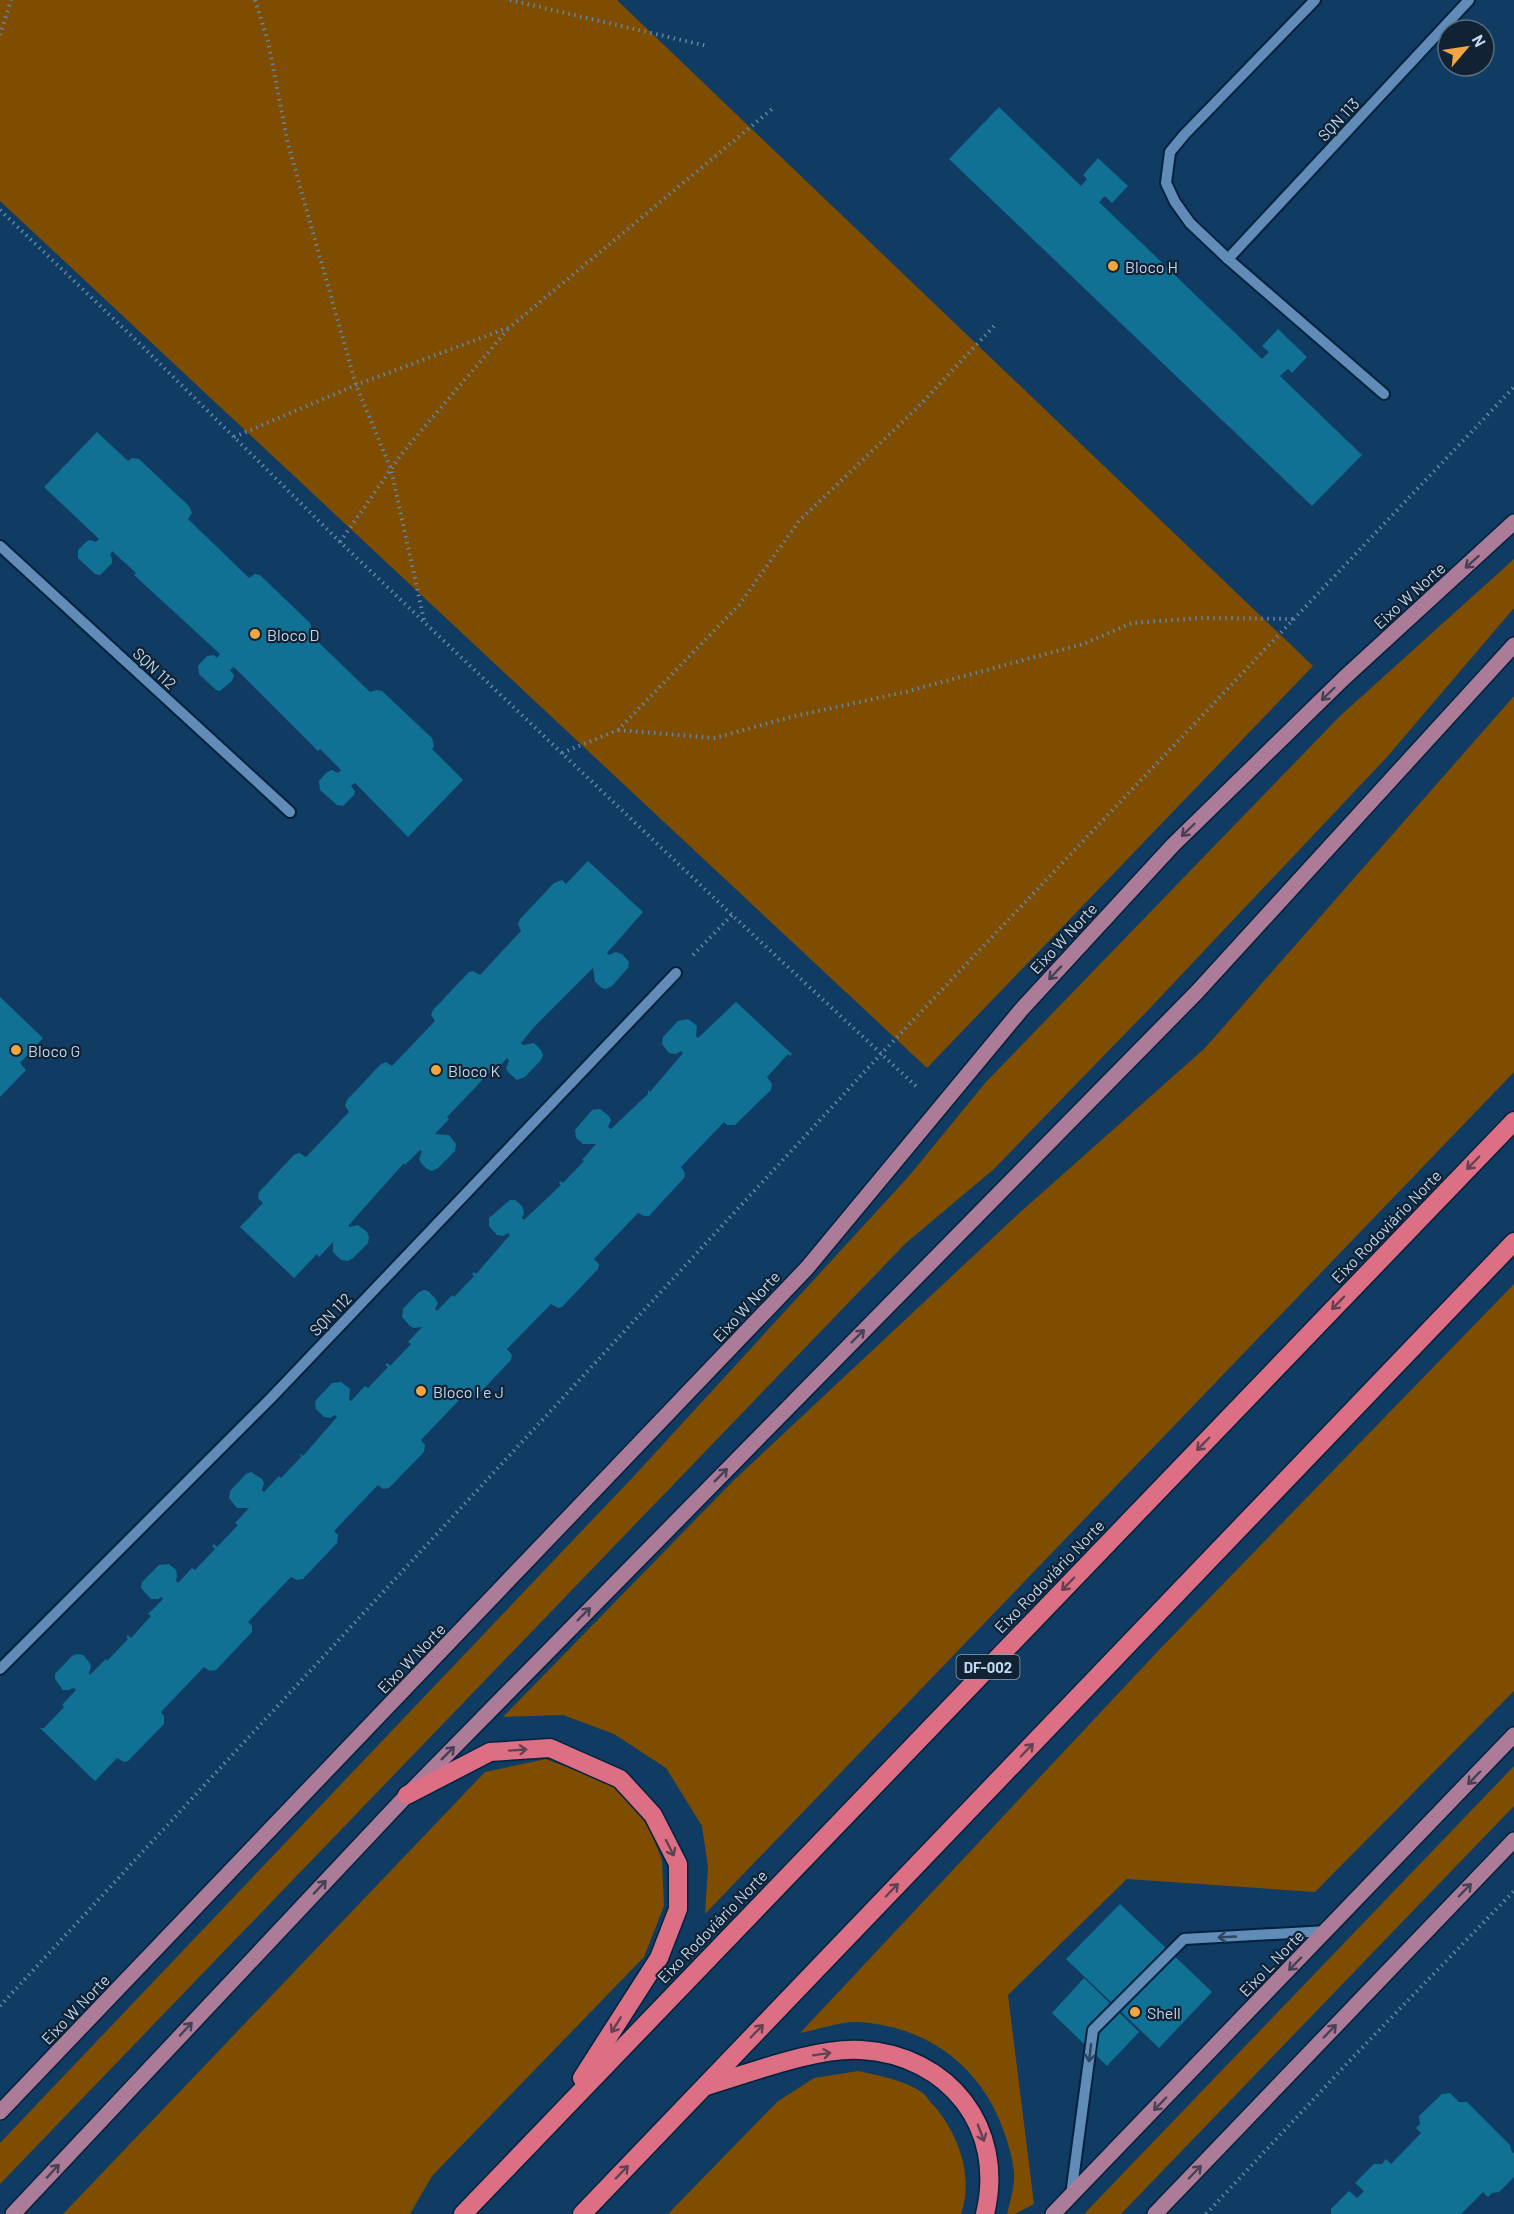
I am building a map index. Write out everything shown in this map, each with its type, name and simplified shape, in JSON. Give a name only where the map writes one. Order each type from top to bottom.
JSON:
[{"type":"highway","name":"Eixo Rodoviário Norte","points":[[463,2214],[1514,1121]]},
{"type":"highway","points":[[582,2214],[1514,1242]]},
{"type":"highway","points":[[407,1795],[490,1752],[550,1748],[620,1779],[653,1815],[678,1864],[678,1908],[659,1958],[562,2111]]},
{"type":"highway","points":[[705,2086],[820,2053],[861,2049],[901,2057],[937,2074],[968,2105],[984,2138],[990,2175],[985,2214]]},
{"type":"main road","name":"Eixo W Norte","points":[[0,2112],[7,2100],[799,1277],[1021,1010],[1173,845],[1344,678],[1514,522]]},
{"type":"main road","points":[[13,2214],[407,1795],[1197,992],[1514,645]]},
{"type":"main road","name":"Eixo L Norte","points":[[1053,2214],[1514,1736]]},
{"type":"main road","points":[[1155,2214],[1514,1840]]},
{"type":"street","points":[[1315,0],[1170,152],[1166,183],[1174,202],[1190,223],[1228,259],[1384,394]]},
{"type":"street","name":"SQN 113","points":[[1228,259],[1469,0]]},
{"type":"street","name":"SQN 112","points":[[0,546],[290,812]]},
{"type":"street","name":"SQN 112","points":[[0,1669],[272,1397],[676,973]]},
{"type":"street","points":[[1071,2195],[1093,2030],[1184,1939],[1328,1931]]},
{"type":"path","points":[[0,34],[11,0]]},
{"type":"path","points":[[255,0],[268,41],[288,144],[356,385],[391,469],[424,621]]},
{"type":"path","points":[[510,0],[707,46]]},
{"type":"path","points":[[340,542],[403,452],[510,327],[772,109]]},
{"type":"path","points":[[0,210],[340,542],[732,915],[940,1108]]},
{"type":"path","points":[[562,753],[618,730],[739,605],[799,521],[919,406],[995,325]]},
{"type":"path","points":[[234,437],[356,385],[510,327]]},
{"type":"path","points":[[0,2006],[881,1054],[1514,387]]},
{"type":"path","points":[[618,730],[714,738],[795,716],[906,692],[1083,644],[1132,623],[1201,618],[1293,620]]},
{"type":"path","points":[[676,973],[732,915]]},
{"type":"path","points":[[1206,2214],[1356,2054],[1514,1891]]},
{"type":"shaded area","points":[[0,0],[617,0],[1313,666],[927,1068],[0,201]]},
{"type":"shaded area","points":[[1514,559],[1514,608],[1387,757],[1152,1006],[994,1169],[906,1243],[0,2184],[0,2143],[634,1476],[909,1176],[986,1082],[1340,716]]},
{"type":"shaded area","points":[[1514,696],[1514,1072],[705,1914],[708,1867],[702,1826],[666,1768],[614,1734],[563,1715],[503,1717],[734,1480],[1015,1217],[1205,1048]]},
{"type":"shaded area","points":[[1514,1284],[1514,1691],[1315,1892],[1127,1879],[1008,1995],[1034,2204],[1015,2214],[1007,2214],[1014,2178],[1013,2162],[993,2106],[965,2068],[928,2041],[906,2031],[883,2025],[852,2022],[800,2033],[1159,1650]]},
{"type":"shaded area","points":[[546,1759],[611,1784],[648,1824],[662,1860],[664,1906],[644,1957],[432,2176],[410,2214],[63,2214],[485,1772]]},
{"type":"shaded area","points":[[1514,1766],[1514,1806],[1121,2214],[1084,2214]]},
{"type":"shaded area","points":[[858,2071],[892,2079],[916,2089],[944,2118],[957,2144],[965,2172],[965,2200],[961,2214],[668,2214],[777,2102],[814,2078]]},
{"type":"building","name":"Bloco H","points":[[999,107],[1081,186],[1087,179],[1083,175],[1098,158],[1128,186],[1112,203],[1105,196],[1099,202],[1262,359],[1269,352],[1262,346],[1278,329],[1307,357],[1292,373],[1288,369],[1280,376],[1362,455],[1312,506],[949,159]]},
{"type":"building","name":"Bloco D","points":[[97,432],[128,461],[132,458],[139,459],[189,506],[192,513],[188,519],[249,578],[255,574],[260,575],[310,623],[311,635],[370,692],[382,691],[432,738],[434,746],[432,749],[463,780],[408,837],[355,783],[351,786],[355,791],[354,795],[343,806],[337,805],[320,790],[319,781],[327,772],[332,770],[338,773],[341,770],[320,749],[318,751],[234,667],[230,670],[234,675],[232,681],[220,691],[199,674],[198,666],[207,656],[214,655],[217,658],[220,654],[134,575],[136,573],[112,551],[110,555],[112,563],[100,575],[95,574],[78,558],[78,550],[86,542],[90,540],[96,542],[99,539],[44,487]]},
{"type":"building","name":"Bloco K","points":[[588,861],[643,912],[607,953],[609,955],[616,952],[622,954],[629,962],[628,968],[612,986],[606,989],[595,982],[593,968],[521,1043],[523,1045],[534,1043],[543,1055],[525,1077],[517,1080],[508,1072],[507,1058],[492,1075],[489,1073],[447,1117],[449,1119],[435,1134],[449,1135],[456,1144],[455,1151],[432,1171],[421,1163],[419,1159],[422,1151],[420,1150],[405,1165],[404,1163],[348,1226],[358,1225],[367,1232],[369,1237],[368,1243],[353,1258],[348,1261],[341,1260],[333,1252],[333,1242],[319,1257],[317,1254],[294,1278],[240,1227],[263,1203],[258,1198],[259,1192],[294,1155],[299,1153],[306,1157],[349,1112],[345,1106],[347,1100],[381,1064],[386,1062],[392,1066],[435,1021],[431,1015],[433,1010],[469,972],[473,971],[480,975],[521,931],[518,924],[520,919],[554,883],[562,880],[566,884]]},
{"type":"building","name":"Bloco G","points":[[0,997],[43,1038],[20,1063],[26,1070],[0,1097]]},
{"type":"building","name":"Bloco I e J","points":[[736,1002],[792,1054],[790,1056],[788,1054],[767,1077],[772,1084],[771,1090],[735,1125],[727,1125],[724,1122],[681,1167],[685,1173],[684,1178],[649,1216],[638,1213],[594,1259],[599,1264],[598,1269],[562,1307],[558,1308],[551,1304],[507,1349],[512,1355],[511,1360],[476,1397],[469,1398],[464,1395],[421,1440],[425,1445],[424,1452],[389,1488],[383,1489],[378,1485],[334,1531],[338,1535],[337,1543],[303,1579],[297,1580],[291,1577],[248,1622],[252,1626],[252,1632],[216,1670],[210,1671],[204,1667],[161,1712],[164,1716],[164,1724],[128,1761],[124,1762],[117,1758],[95,1781],[40,1728],[44,1728],[64,1707],[62,1705],[76,1690],[74,1688],[63,1690],[55,1679],[55,1674],[72,1656],[77,1654],[83,1655],[89,1662],[90,1675],[128,1639],[126,1637],[128,1635],[131,1638],[151,1616],[148,1614],[163,1599],[161,1597],[151,1599],[141,1588],[142,1582],[159,1565],[169,1564],[176,1570],[178,1583],[192,1568],[195,1570],[215,1549],[212,1546],[214,1544],[217,1547],[238,1525],[235,1523],[249,1508],[237,1508],[229,1498],[230,1491],[246,1474],[251,1472],[262,1479],[264,1492],[279,1476],[281,1478],[301,1457],[300,1453],[303,1456],[337,1417],[335,1415],[330,1418],[324,1417],[316,1409],[315,1404],[332,1383],[341,1382],[350,1389],[349,1400],[351,1401],[365,1386],[368,1388],[388,1367],[385,1365],[388,1363],[390,1366],[411,1344],[408,1342],[422,1327],[410,1326],[402,1317],[403,1309],[419,1292],[424,1290],[435,1298],[438,1303],[435,1309],[437,1311],[452,1295],[454,1297],[474,1276],[472,1274],[474,1272],[476,1274],[510,1235],[508,1233],[503,1236],[497,1235],[489,1226],[489,1218],[510,1200],[515,1200],[522,1206],[524,1220],[561,1185],[560,1181],[563,1183],[584,1161],[582,1160],[596,1144],[583,1144],[576,1138],[575,1130],[592,1110],[600,1109],[609,1116],[611,1120],[608,1127],[611,1129],[648,1094],[648,1090],[650,1092],[683,1053],[681,1051],[676,1054],[669,1053],[662,1044],[663,1037],[678,1021],[688,1019],[697,1026],[696,1036],[698,1038]]},
{"type":"building","points":[[1120,1904],[1212,1992],[1159,2048],[1066,1959]]},
{"type":"building","points":[[1084,1978],[1139,2032],[1107,2066],[1052,2013]]},
{"type":"building","points":[[1450,2093],[1459,2102],[1467,2102],[1510,2145],[1514,2154],[1514,2177],[1499,2192],[1492,2193],[1488,2197],[1483,2192],[1461,2214],[1331,2214],[1331,2209],[1349,2191],[1357,2198],[1364,2191],[1355,2183],[1374,2164],[1382,2164],[1386,2159],[1391,2164],[1421,2133],[1416,2128],[1420,2124],[1419,2116],[1442,2094]]},
{"type":"place","name":"Bloco H","points":[[1113,266]]},
{"type":"place","name":"Bloco D","points":[[255,634]]},
{"type":"place","name":"Bloco G","points":[[16,1050]]},
{"type":"place","name":"Bloco K","points":[[436,1070]]},
{"type":"place","name":"Bloco I e J","points":[[421,1391]]},
{"type":"place","name":"Shell","points":[[1135,2012]]}]
